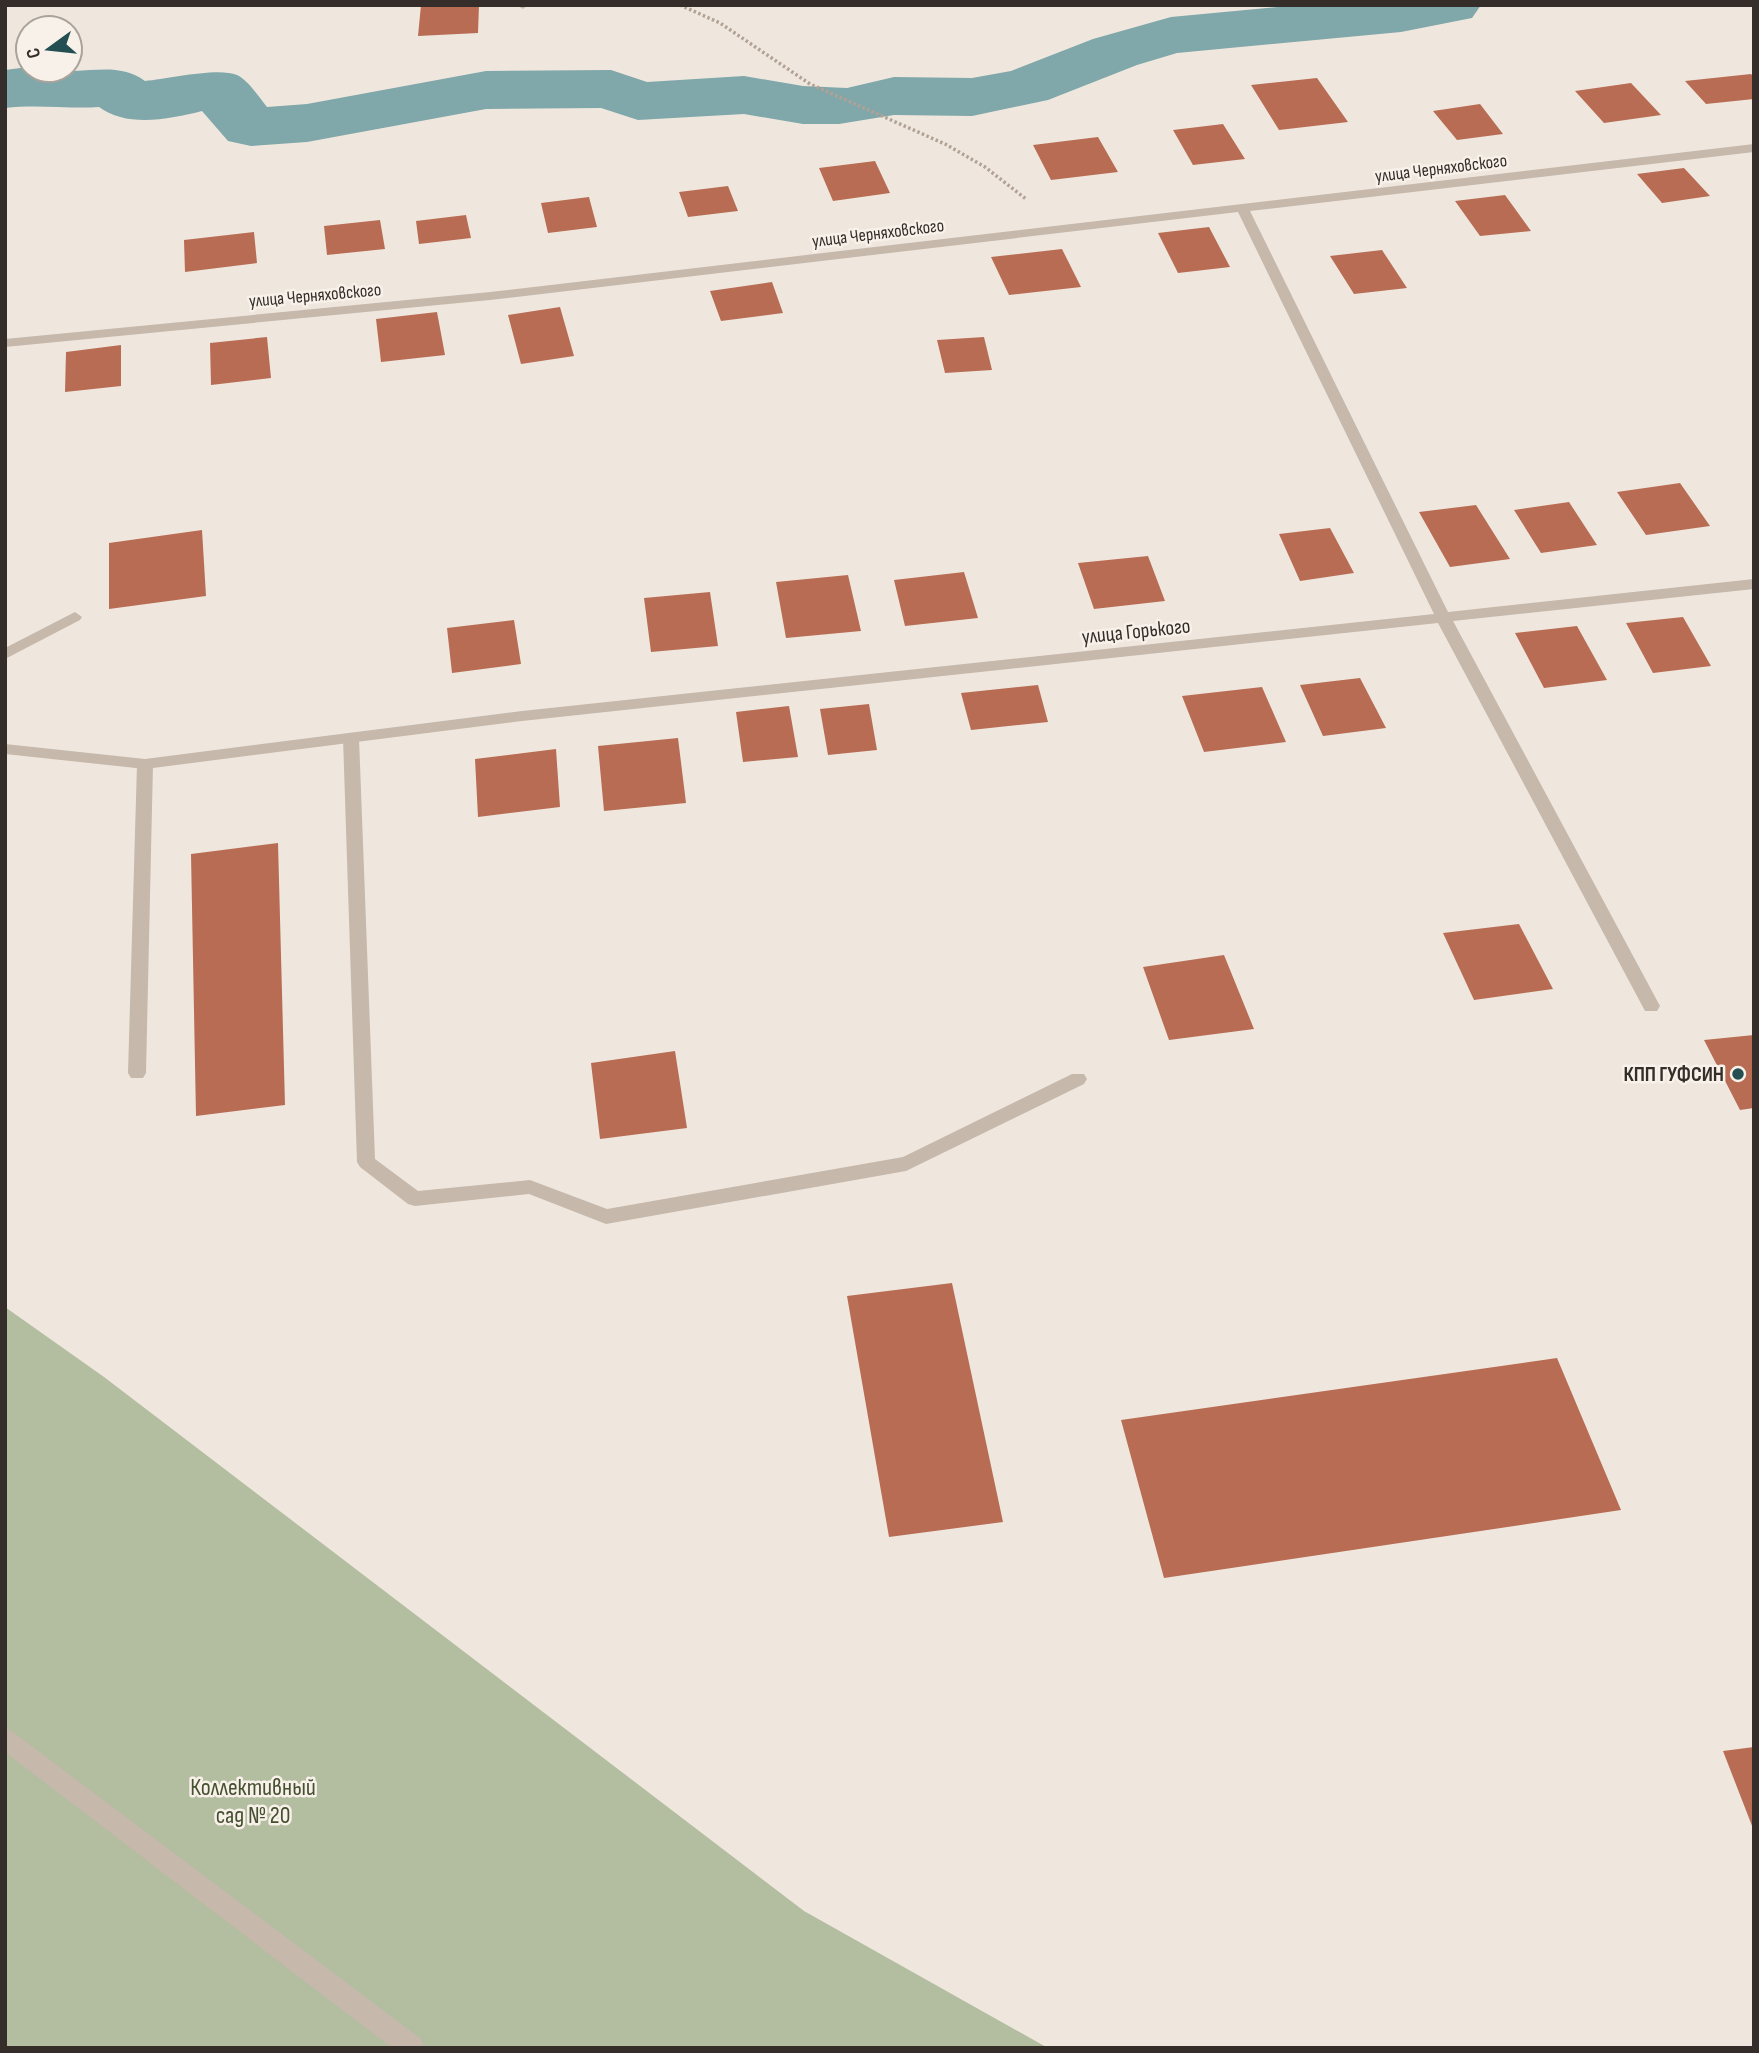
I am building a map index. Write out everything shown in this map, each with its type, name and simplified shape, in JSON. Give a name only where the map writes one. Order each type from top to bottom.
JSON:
[{"type":"street","name":"улица Черняховского","points":[[5,343],[490,296],[1754,148]]},
{"type":"street","points":[[1243,209],[1444,619],[1651,1006]]},
{"type":"street","name":"улица Горького","points":[[5,748],[145,764],[522,716],[1754,584]]},
{"type":"street","points":[[5,654],[75,617]]},
{"type":"street","points":[[351,738],[366,1162],[415,1199],[530,1187],[606,1217],[906,1164],[1078,1079]]},
{"type":"street","points":[[138,1073],[145,764]]},
{"type":"street","points":[[5,1739],[412,2048]]},
{"type":"path","points":[[680,5],[720,23],[810,83],[922,133],[985,167],[1013,186],[1056,230]]},
{"type":"green space","name":"Коллективный сад № 20","points":[[5,1307],[104,1377],[804,1911],[1048,2048],[5,2048]]},
{"type":"building","points":[[421,5],[479,5],[478,33],[418,36]]},
{"type":"building","points":[[1751,74],[1754,77],[1754,99],[1706,104],[1685,81]]},
{"type":"building","points":[[1317,78],[1348,122],[1279,130],[1251,85]]},
{"type":"building","points":[[1631,83],[1661,115],[1604,123],[1575,91]]},
{"type":"building","points":[[1480,104],[1503,134],[1457,140],[1433,111]]},
{"type":"building","points":[[1223,124],[1245,159],[1193,165],[1173,130]]},
{"type":"building","points":[[1098,137],[1118,172],[1051,180],[1033,145]]},
{"type":"building","points":[[875,161],[890,193],[833,201],[819,168]]},
{"type":"building","points":[[1684,168],[1710,196],[1662,203],[1637,174]]},
{"type":"building","points":[[728,186],[738,211],[688,217],[679,192]]},
{"type":"building","points":[[1505,195],[1531,231],[1480,236],[1455,201]]},
{"type":"building","points":[[589,197],[597,227],[548,233],[541,203]]},
{"type":"building","points":[[466,215],[471,238],[419,244],[416,221]]},
{"type":"building","points":[[380,220],[385,249],[327,255],[324,226]]},
{"type":"building","points":[[1209,227],[1230,267],[1178,273],[1158,233]]},
{"type":"building","points":[[254,232],[257,263],[185,272],[184,240]]},
{"type":"building","points":[[1062,249],[1081,287],[1009,295],[991,257]]},
{"type":"building","points":[[1382,250],[1407,288],[1354,294],[1330,256]]},
{"type":"building","points":[[772,282],[783,313],[721,321],[710,291]]},
{"type":"building","points":[[560,307],[574,356],[521,364],[508,315]]},
{"type":"building","points":[[437,312],[445,355],[381,362],[376,319]]},
{"type":"building","points":[[267,337],[271,378],[211,385],[210,343]]},
{"type":"building","points":[[984,337],[992,370],[945,373],[937,340]]},
{"type":"building","points":[[121,345],[121,386],[65,392],[66,352]]},
{"type":"building","points":[[1680,483],[1710,526],[1646,535],[1617,492]]},
{"type":"building","points":[[1569,502],[1597,545],[1541,553],[1514,510]]},
{"type":"building","points":[[1476,505],[1510,559],[1450,567],[1419,512]]},
{"type":"building","points":[[1330,528],[1354,573],[1300,581],[1279,534]]},
{"type":"building","points":[[202,530],[206,596],[109,609],[109,543]]},
{"type":"building","points":[[1148,556],[1165,601],[1094,609],[1078,563]]},
{"type":"building","points":[[964,572],[978,618],[905,626],[894,580]]},
{"type":"building","points":[[848,575],[861,631],[786,638],[776,582]]},
{"type":"building","points":[[710,592],[718,646],[651,652],[644,598]]},
{"type":"building","points":[[1683,617],[1711,666],[1653,673],[1626,623]]},
{"type":"building","points":[[514,620],[521,664],[452,673],[447,628]]},
{"type":"building","points":[[1577,626],[1607,680],[1544,688],[1515,633]]},
{"type":"building","points":[[1360,678],[1386,728],[1323,736],[1300,685]]},
{"type":"building","points":[[1038,685],[1048,722],[971,730],[961,693]]},
{"type":"building","points":[[1262,687],[1286,742],[1204,752],[1182,696]]},
{"type":"building","points":[[869,704],[877,750],[828,755],[820,709]]},
{"type":"building","points":[[789,706],[798,757],[743,762],[736,712]]},
{"type":"building","points":[[678,738],[686,803],[604,811],[598,746]]},
{"type":"building","points":[[556,749],[560,807],[478,817],[475,759]]},
{"type":"building","points":[[278,843],[285,1105],[196,1116],[191,854]]},
{"type":"building","points":[[1519,924],[1553,989],[1474,1000],[1443,933]]},
{"type":"building","points":[[1224,955],[1254,1029],[1169,1040],[1143,967]]},
{"type":"building","name":"КПП ГУФСИН","points":[[1754,1035],[1754,1108],[1740,1110],[1704,1040]]},
{"type":"building","points":[[675,1051],[687,1128],[600,1139],[591,1063]]},
{"type":"building","points":[[952,1283],[1003,1522],[889,1537],[847,1296]]},
{"type":"building","points":[[1557,1358],[1621,1510],[1164,1578],[1121,1420]]},
{"type":"building","points":[[1754,1747],[1754,1831],[1723,1751]]},
{"type":"waterway","points":[[866,102],[894,96],[972,97],[1026,87],[1115,52],[1171,35],[1401,14],[1451,5]]},
{"type":"waterway","points":[[5,89],[31,86],[70,90],[113,87],[132,101],[186,96],[217,89],[251,127],[307,123],[486,90],[611,89],[638,101],[744,95],[803,105],[839,105]]},
{"type":"place","name":"КПП ГУФСИН","points":[[1738,1074]]}]
